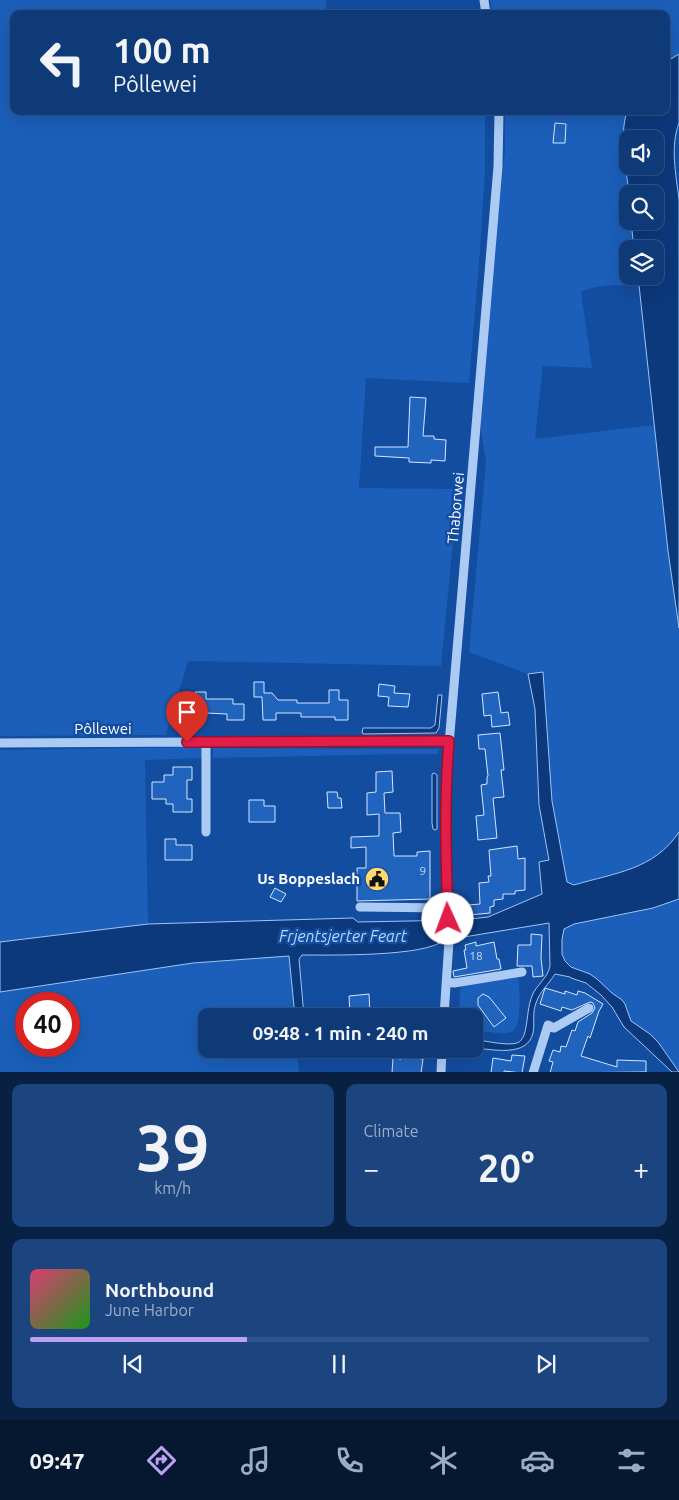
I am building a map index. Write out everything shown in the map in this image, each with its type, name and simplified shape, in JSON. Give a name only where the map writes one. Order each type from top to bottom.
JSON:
[{"type":"street","name":"Thaborwei","points":[[445,1008],[449,941],[446,817],[447,768],[498,167],[499,115]]},
{"type":"street","name":"Pôllewei","points":[[0,743],[449,741]]},
{"type":"street","points":[[206,742],[206,832]]},
{"type":"street","points":[[360,907],[448,908]]},
{"type":"street","points":[[447,982],[454,983],[522,972]]},
{"type":"street","points":[[533,1072],[548,1025],[554,1028],[589,1008]]},
{"type":"street","points":[[440,1072],[441,1058]]},
{"type":"shaded area","points":[[0,0],[326,0],[326,10],[10,10],[10,115],[485,115],[485,169],[469,383],[366,378],[359,488],[458,489],[441,666],[188,661],[166,735],[0,736]]},
{"type":"shaded area","points":[[490,0],[679,0],[679,54],[670,60],[670,10],[491,10]]},
{"type":"shaded area","points":[[505,115],[626,115],[624,130],[619,130],[619,175],[627,175],[628,185],[619,185],[619,230],[632,230],[633,240],[619,240],[619,285],[639,286],[602,286],[581,292],[592,368],[543,366],[535,439],[654,425],[668,551],[679,628],[679,832],[658,855],[645,862],[618,873],[574,885],[566,882],[552,801],[543,673],[528,674],[469,652],[486,462],[481,430],[481,410],[496,232],[505,152]]},
{"type":"shaded area","points":[[204,747],[204,758],[145,760],[148,924],[0,942],[0,750]]},
{"type":"shaded area","points":[[213,748],[439,749],[437,754],[213,758]]},
{"type":"shaded area","points":[[679,899],[679,1072],[658,1042],[631,1021],[622,1000],[567,963],[562,954],[562,943],[564,929],[574,924],[653,908]]},
{"type":"shaded area","points":[[289,956],[294,1008],[198,1008],[198,1058],[298,1058],[299,1072],[0,1072],[0,992],[193,963]]},
{"type":"shaded area","points":[[518,976],[519,1013],[516,1027],[513,1031],[500,1033],[483,1031],[483,1008],[459,1008],[462,984]]},
{"type":"water","points":[[679,54],[679,123],[674,151],[679,200],[679,628],[668,551],[639,285],[664,285],[664,240],[633,240],[632,230],[664,230],[664,185],[628,185],[627,175],[664,175],[664,130],[624,130],[626,115],[670,115],[670,60]]},
{"type":"water","name":"Frjentsjerter Feart","points":[[543,672],[552,801],[567,882],[574,885],[632,868],[658,855],[679,832],[679,899],[653,908],[574,924],[564,929],[562,954],[565,961],[571,967],[590,974],[622,1000],[631,1021],[658,1042],[679,1072],[672,1072],[624,1027],[612,1007],[586,983],[555,974],[536,1003],[533,1033],[529,1041],[524,1046],[516,1049],[483,1049],[483,1041],[508,1044],[517,1043],[522,1039],[526,1029],[532,996],[547,974],[550,966],[549,923],[454,940],[444,940],[434,946],[418,950],[354,955],[302,955],[299,959],[303,1008],[294,1008],[289,956],[193,963],[0,992],[0,942],[148,924],[353,918],[358,922],[461,920],[488,917],[542,894],[539,862],[549,860],[539,805],[535,709],[528,674]]},
{"type":"water","points":[[438,695],[442,695],[439,728],[436,733],[362,733],[363,728],[431,728],[435,725]]},
{"type":"water","points":[[432,774],[437,775],[437,829],[435,830],[432,823]]},
{"type":"building","points":[[555,123],[566,124],[565,143],[553,143]]},
{"type":"building","points":[[410,397],[426,398],[423,436],[434,436],[434,439],[446,440],[445,461],[431,460],[431,463],[409,462],[409,458],[375,456],[375,447],[408,447]]},
{"type":"building","points":[[254,682],[264,682],[264,693],[272,693],[278,700],[297,700],[297,703],[329,703],[329,690],[339,690],[339,700],[348,700],[348,720],[335,720],[335,717],[301,717],[301,713],[276,713],[276,720],[263,720],[262,697],[254,697]]},
{"type":"building","points":[[379,684],[395,686],[394,693],[410,694],[408,707],[388,706],[389,697],[378,696]]},
{"type":"building","points":[[195,692],[206,692],[206,699],[233,699],[233,704],[244,704],[244,720],[227,720],[227,714],[206,713],[206,718],[186,718],[186,706],[191,706],[191,698],[195,698]]},
{"type":"building","points":[[498,692],[501,713],[508,712],[510,725],[492,727],[491,715],[484,716],[482,694]]},
{"type":"building","points":[[500,733],[504,770],[501,770],[504,797],[493,798],[497,838],[478,840],[476,816],[484,815],[481,785],[487,784],[488,776],[485,749],[479,749],[478,735]]},
{"type":"building","points":[[173,767],[192,767],[192,780],[187,780],[187,799],[192,799],[192,812],[173,812],[173,804],[166,804],[166,799],[152,799],[152,782],[164,782],[164,775],[173,775]]},
{"type":"building","points":[[392,771],[393,792],[384,793],[385,813],[400,813],[401,832],[393,833],[394,856],[417,856],[417,852],[430,851],[430,899],[357,901],[357,868],[366,868],[366,847],[351,848],[351,837],[379,836],[379,814],[367,815],[367,793],[376,792],[376,772]]},
{"type":"building","points":[[327,792],[337,792],[338,798],[341,798],[342,808],[328,808]]},
{"type":"building","points":[[249,800],[264,800],[264,806],[275,806],[275,822],[249,822]]},
{"type":"building","points":[[165,839],[176,839],[176,845],[192,845],[192,860],[165,860]]},
{"type":"building","points":[[517,846],[518,859],[525,858],[525,890],[515,891],[515,894],[503,894],[503,899],[494,900],[494,906],[490,907],[490,913],[469,915],[468,905],[480,904],[479,883],[489,882],[488,876],[491,876],[489,850]]},
{"type":"building","points":[[275,888],[286,894],[281,902],[270,897]]},
{"type":"building","points":[[531,934],[542,935],[541,958],[543,976],[533,977],[532,966],[517,966],[518,945],[531,945]]},
{"type":"building","points":[[476,942],[476,946],[494,942],[501,969],[454,977],[453,971],[467,968],[465,945]]},
{"type":"building","points":[[545,988],[565,994],[565,991],[577,995],[578,991],[603,1004],[581,1056],[617,1067],[617,1060],[646,1061],[646,1072],[550,1072],[553,1062],[549,1061],[553,1050],[560,1052],[561,1046],[566,1047],[572,1030],[575,1031],[578,1022],[592,1013],[595,1008],[593,1003],[590,1002],[572,1010],[562,1007],[561,1011],[540,1004]]},
{"type":"building","points":[[369,994],[370,1008],[350,1008],[349,996]]},
{"type":"building","points":[[483,994],[489,997],[506,1018],[494,1027],[483,1012],[483,1008],[478,1005],[478,998]]},
{"type":"building","points":[[512,1055],[525,1056],[522,1072],[491,1072],[493,1058],[511,1061]]},
{"type":"building","points":[[393,1058],[423,1059],[421,1072],[392,1072]]},
{"type":"place","name":"Us Boppeslach","points":[[377,879]]},
{"type":"route","points":[[187,742],[449,741],[446,827],[448,919]]}]
